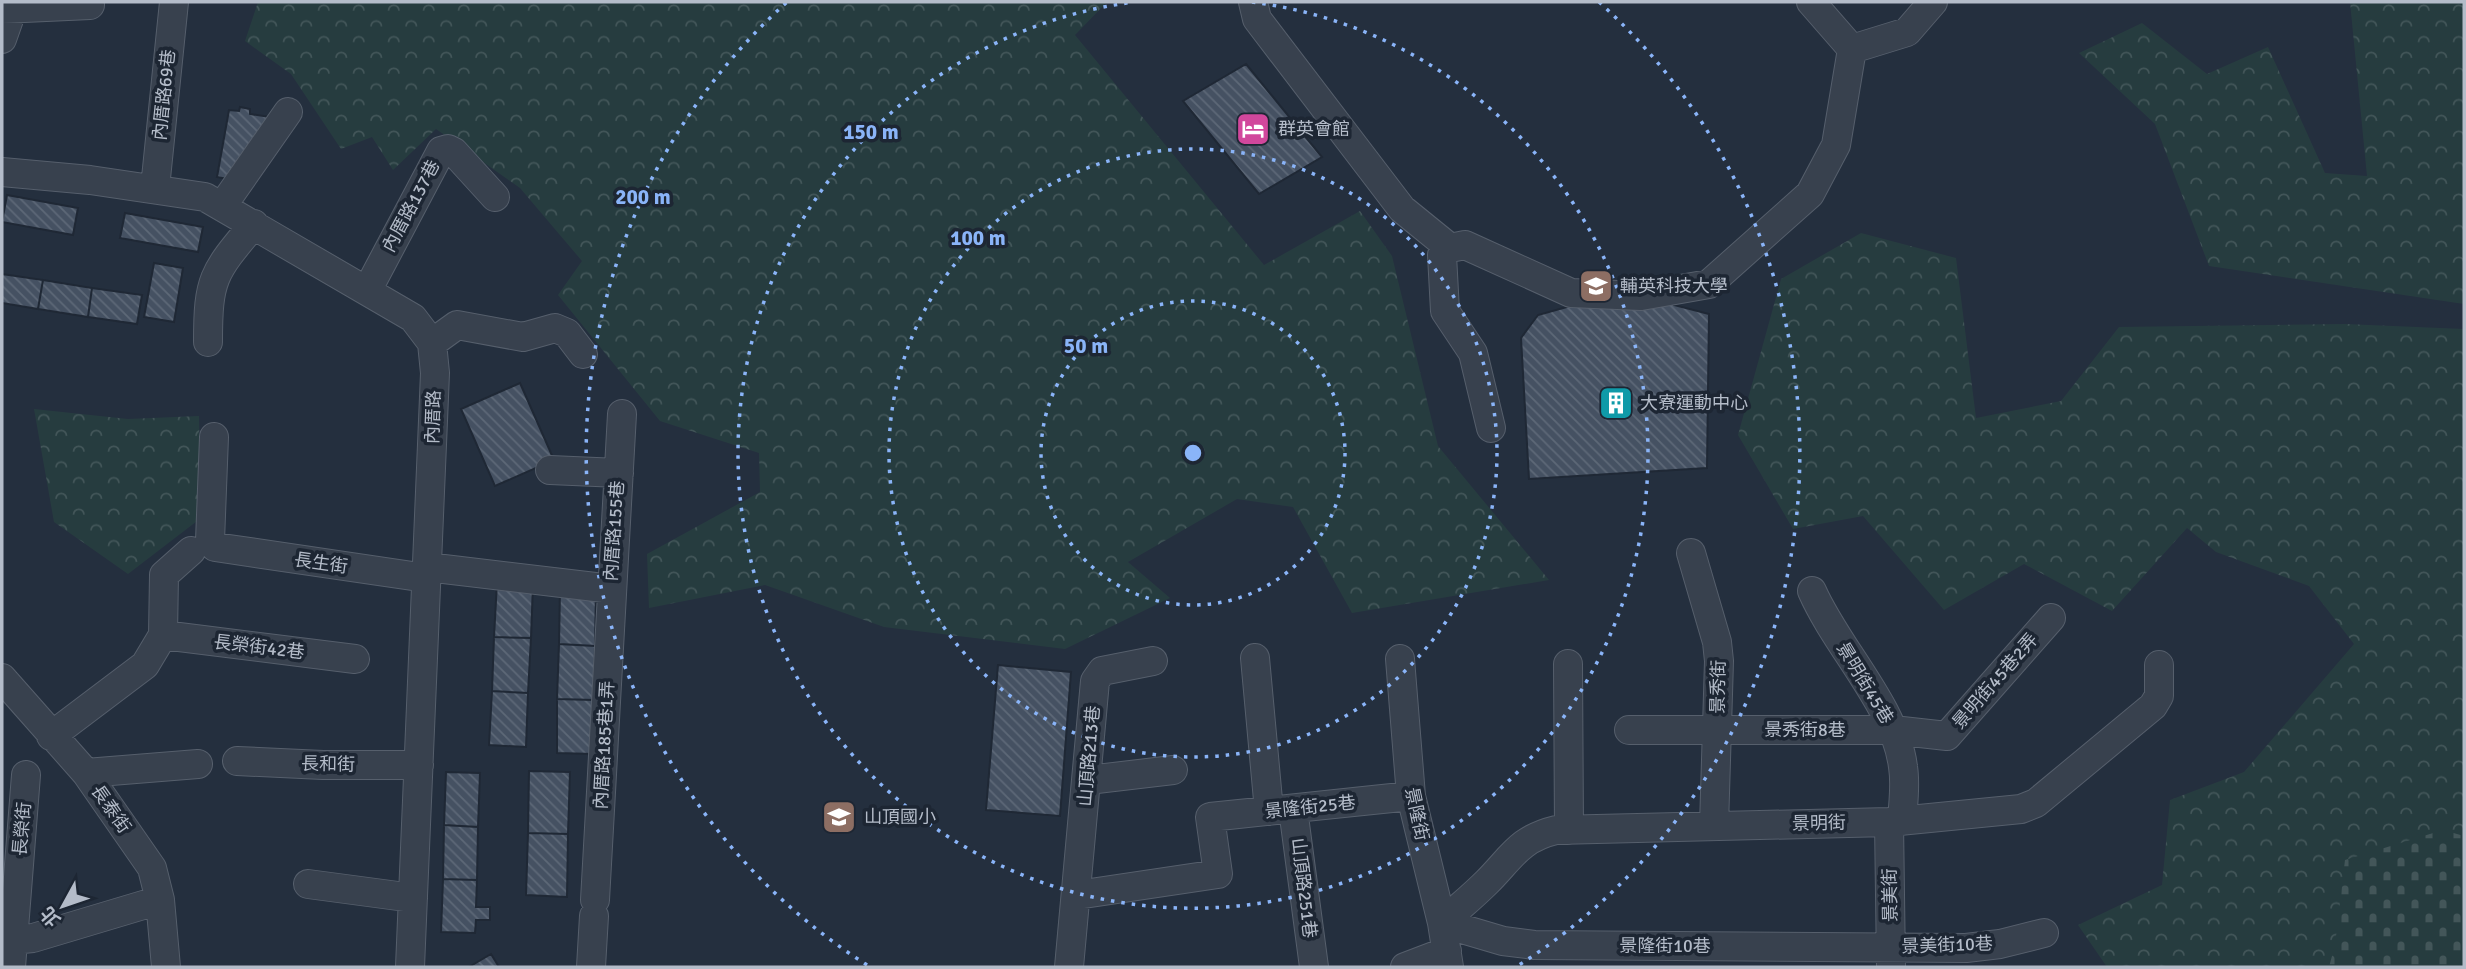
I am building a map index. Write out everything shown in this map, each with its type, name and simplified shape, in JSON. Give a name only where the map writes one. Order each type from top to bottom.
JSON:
[{"type":"street","name":"內厝路69巷","points":[[155,188],[174,2]]},
{"type":"street","points":[[1253,2],[1257,19],[1402,209],[1450,248]]},
{"type":"street","points":[[1811,2],[1852,49]]},
{"type":"street","points":[[1852,49],[1908,32],[1933,2]]},
{"type":"street","points":[[2,39],[10,6],[90,5]]},
{"type":"street","points":[[1492,428],[1473,353],[1446,311],[1443,255],[1450,248],[1465,245],[1571,293],[1641,296],[1709,284],[1810,194],[1836,145],[1852,49]]},
{"type":"street","points":[[223,205],[288,112]]},
{"type":"street","name":"內厝路137巷","points":[[367,291],[441,151],[448,149],[454,152],[495,197]]},
{"type":"street","points":[[2,172],[155,188],[205,197],[223,205],[413,318],[432,342],[457,326],[523,337],[555,328],[567,333],[583,354]]},
{"type":"street","points":[[208,342],[208,295],[217,271],[254,224]]},
{"type":"street","name":"內厝路","points":[[410,967],[435,373],[432,342]]},
{"type":"street","name":"內厝路155巷","points":[[426,572],[612,589],[622,414]]},
{"type":"street","points":[[51,736],[145,665],[163,635],[164,575],[203,549],[210,541],[214,436]]},
{"type":"street","points":[[550,470],[619,473]]},
{"type":"street","name":"長生街","points":[[203,549],[426,572]]},
{"type":"street","name":"景秀街","points":[[1691,553],[1717,642],[1714,826]]},
{"type":"street","name":"內厝路185巷1弄","points":[[591,967],[612,589]]},
{"type":"street","name":"景明街45巷","points":[[1812,592],[1822,614],[1893,730],[1903,766],[1895,821]]},
{"type":"street","name":"景明街45巷2弄","points":[[1893,730],[1947,736],[2051,618]]},
{"type":"street","name":"長榮街42巷","points":[[163,635],[355,659]]},
{"type":"street","name":"山頂路251巷","points":[[1255,658],[1281,810],[1314,967]]},
{"type":"street","name":"景隆街","points":[[1400,659],[1411,796],[1442,923],[1448,959]]},
{"type":"street","name":"山頂路213巷","points":[[1069,967],[1098,673],[1153,661]]},
{"type":"street","points":[[1569,664],[1569,830]]},
{"type":"street","name":"景明街","points":[[1442,923],[1489,880],[1523,842],[1536,834],[1569,830],[1895,821],[1998,814],[2036,803],[2153,706],[2159,696],[2159,666]]},
{"type":"street","name":"長泰街","points":[[2,678],[51,736],[86,772],[152,868],[160,900],[166,967]]},
{"type":"street","name":"景秀街8巷","points":[[1629,730],[1893,730]]},
{"type":"street","name":"長和街","points":[[237,761],[323,765],[419,765]]},
{"type":"street","points":[[86,772],[198,764]]},
{"type":"street","points":[[1088,780],[1173,770]]},
{"type":"street","name":"長榮街","points":[[12,954],[26,775]]},
{"type":"street","name":"景隆街25巷","points":[[1077,895],[1219,874],[1210,817],[1411,796]]},
{"type":"street","name":"景美街","points":[[1891,957],[1895,821]]},
{"type":"street","points":[[308,884],[413,898]]},
{"type":"street","points":[[12,954],[33,938],[160,900]]},
{"type":"street","name":"景隆街10巷","points":[[1442,923],[1503,941],[1534,945],[1891,957]]},
{"type":"street","name":"景美街10巷","points":[[1891,957],[2000,944],[2044,933]]},
{"type":"street","points":[[1405,967],[1448,959]]},
{"type":"green space","points":[[258,2],[1107,2],[1075,35],[1264,265],[1360,211],[1392,256],[1438,446],[1549,580],[1352,613],[1293,507],[1237,499],[1128,562],[1170,598],[1065,649],[884,627],[765,585],[649,608],[647,554],[760,492],[759,453],[660,421],[558,295],[582,261],[520,188],[436,129],[393,170],[372,137],[341,149],[291,74],[245,41]]},
{"type":"green space","points":[[2350,2],[2464,2],[2464,304],[2209,266],[2155,124],[2079,53],[2142,23],[2207,74],[2268,47],[2325,173],[2367,176]]},
{"type":"green space","points":[[1861,233],[1956,258],[1976,418],[2061,401],[2119,327],[2345,324],[2464,329],[2464,967],[2107,967],[2078,925],[2162,885],[2170,800],[2244,772],[2354,644],[2309,586],[2216,552],[2187,528],[2112,611],[2024,564],[1944,610],[1863,516],[1793,529],[1738,435],[1781,279]]},
{"type":"green space","points":[[34,409],[128,419],[199,416],[201,518],[128,574],[54,522]]},
{"type":"green space","points":[[2443,830],[2464,836],[2464,967],[2329,967],[2335,945],[2345,860]]},
{"type":"building","name":"群英會館","points":[[1246,64],[1322,157],[1259,194],[1183,101]]},
{"type":"building","points":[[240,107],[250,109],[250,114],[270,117],[253,184],[217,177],[229,110],[239,111]]},
{"type":"building","points":[[7,195],[78,208],[73,235],[2,222]]},
{"type":"building","points":[[125,213],[203,227],[198,252],[120,238]]},
{"type":"building","points":[[154,263],[183,268],[174,322],[144,317]]},
{"type":"building","points":[[2,274],[43,280],[38,309],[2,303]]},
{"type":"building","points":[[43,280],[92,288],[88,317],[38,309]]},
{"type":"building","points":[[92,288],[142,295],[137,324],[88,317]]},
{"type":"building","name":"大寮運動中心","points":[[1673,294],[1674,305],[1709,314],[1707,468],[1529,479],[1521,338],[1538,315],[1574,305]]},
{"type":"building","points":[[520,383],[554,460],[495,486],[461,409]]},
{"type":"building","points":[[497,582],[533,584],[531,638],[494,637]]},
{"type":"building","points":[[560,590],[596,591],[595,646],[559,644]]},
{"type":"building","points":[[494,637],[531,638],[528,693],[492,691]]},
{"type":"building","points":[[559,644],[595,646],[594,700],[557,699]]},
{"type":"building","points":[[998,665],[1071,672],[1060,816],[986,810]]},
{"type":"building","points":[[492,691],[528,693],[526,747],[489,745]]},
{"type":"building","points":[[557,699],[594,700],[593,754],[557,753]]},
{"type":"building","points":[[529,771],[570,772],[568,834],[528,833]]},
{"type":"building","points":[[446,772],[480,773],[478,827],[444,825]]},
{"type":"building","points":[[444,825],[478,827],[477,880],[443,879]]},
{"type":"building","points":[[528,833],[568,834],[567,897],[526,895]]},
{"type":"building","points":[[443,879],[477,880],[476,907],[490,907],[490,920],[476,920],[475,933],[441,932]]},
{"type":"building","points":[[491,954],[499,967],[469,967]]},
{"type":"place","name":"群英會館","points":[[1253,129]]},
{"type":"place","name":"輔英科技大學","points":[[1596,286]]},
{"type":"place","name":"大寮運動中心","points":[[1616,403]]},
{"type":"place","name":"山頂國小","points":[[839,817]]}]
